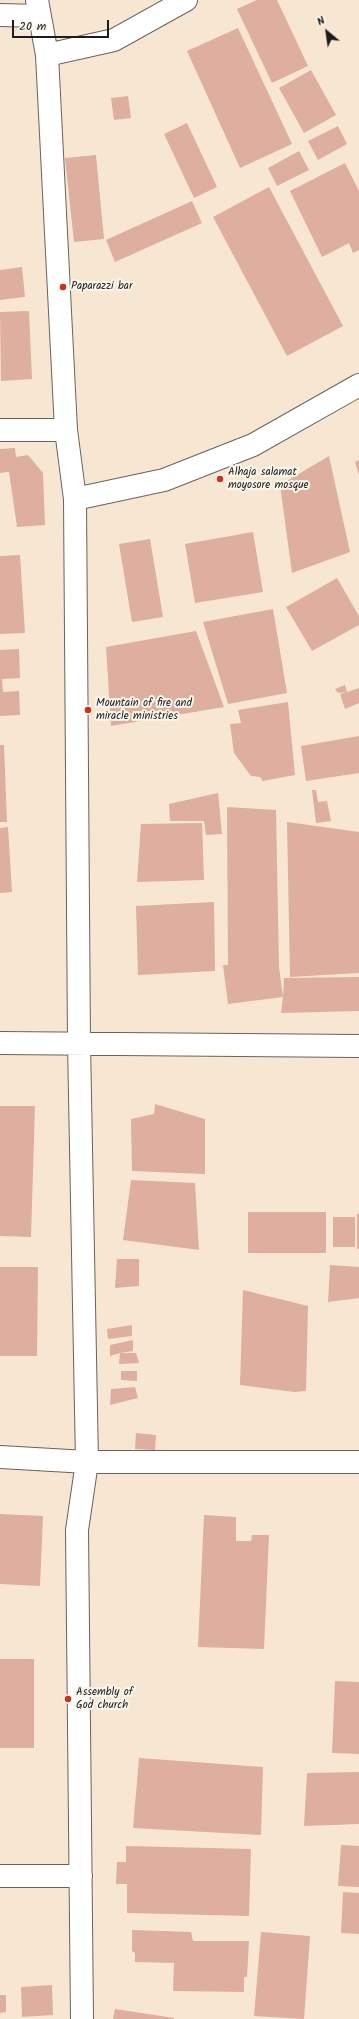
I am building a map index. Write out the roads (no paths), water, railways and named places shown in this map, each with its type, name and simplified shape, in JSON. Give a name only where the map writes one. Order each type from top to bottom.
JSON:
[{"type":"street","points":[[47,55],[114,40],[186,0]]},
{"type":"street","points":[[0,15],[38,8],[47,55],[66,430],[76,499],[78,1044],[87,1462],[77,1530],[82,2019]]},
{"type":"street","points":[[76,499],[164,480],[253,445],[359,385]]},
{"type":"street","points":[[0,430],[66,430]]},
{"type":"street","points":[[0,1042],[359,1046]]},
{"type":"street","points":[[0,1457],[87,1462],[359,1462]]},
{"type":"street","points":[[0,1876],[81,1876]]},
{"type":"place","name":"Paparazzi bar","points":[[63,287]]},
{"type":"place","name":"Alhaja salamat moyosore mosque","points":[[220,479]]},
{"type":"place","name":"Mountain of fire and miracle ministries","points":[[88,710]]},
{"type":"place","name":"Assembly of God church","points":[[68,1699]]}]
